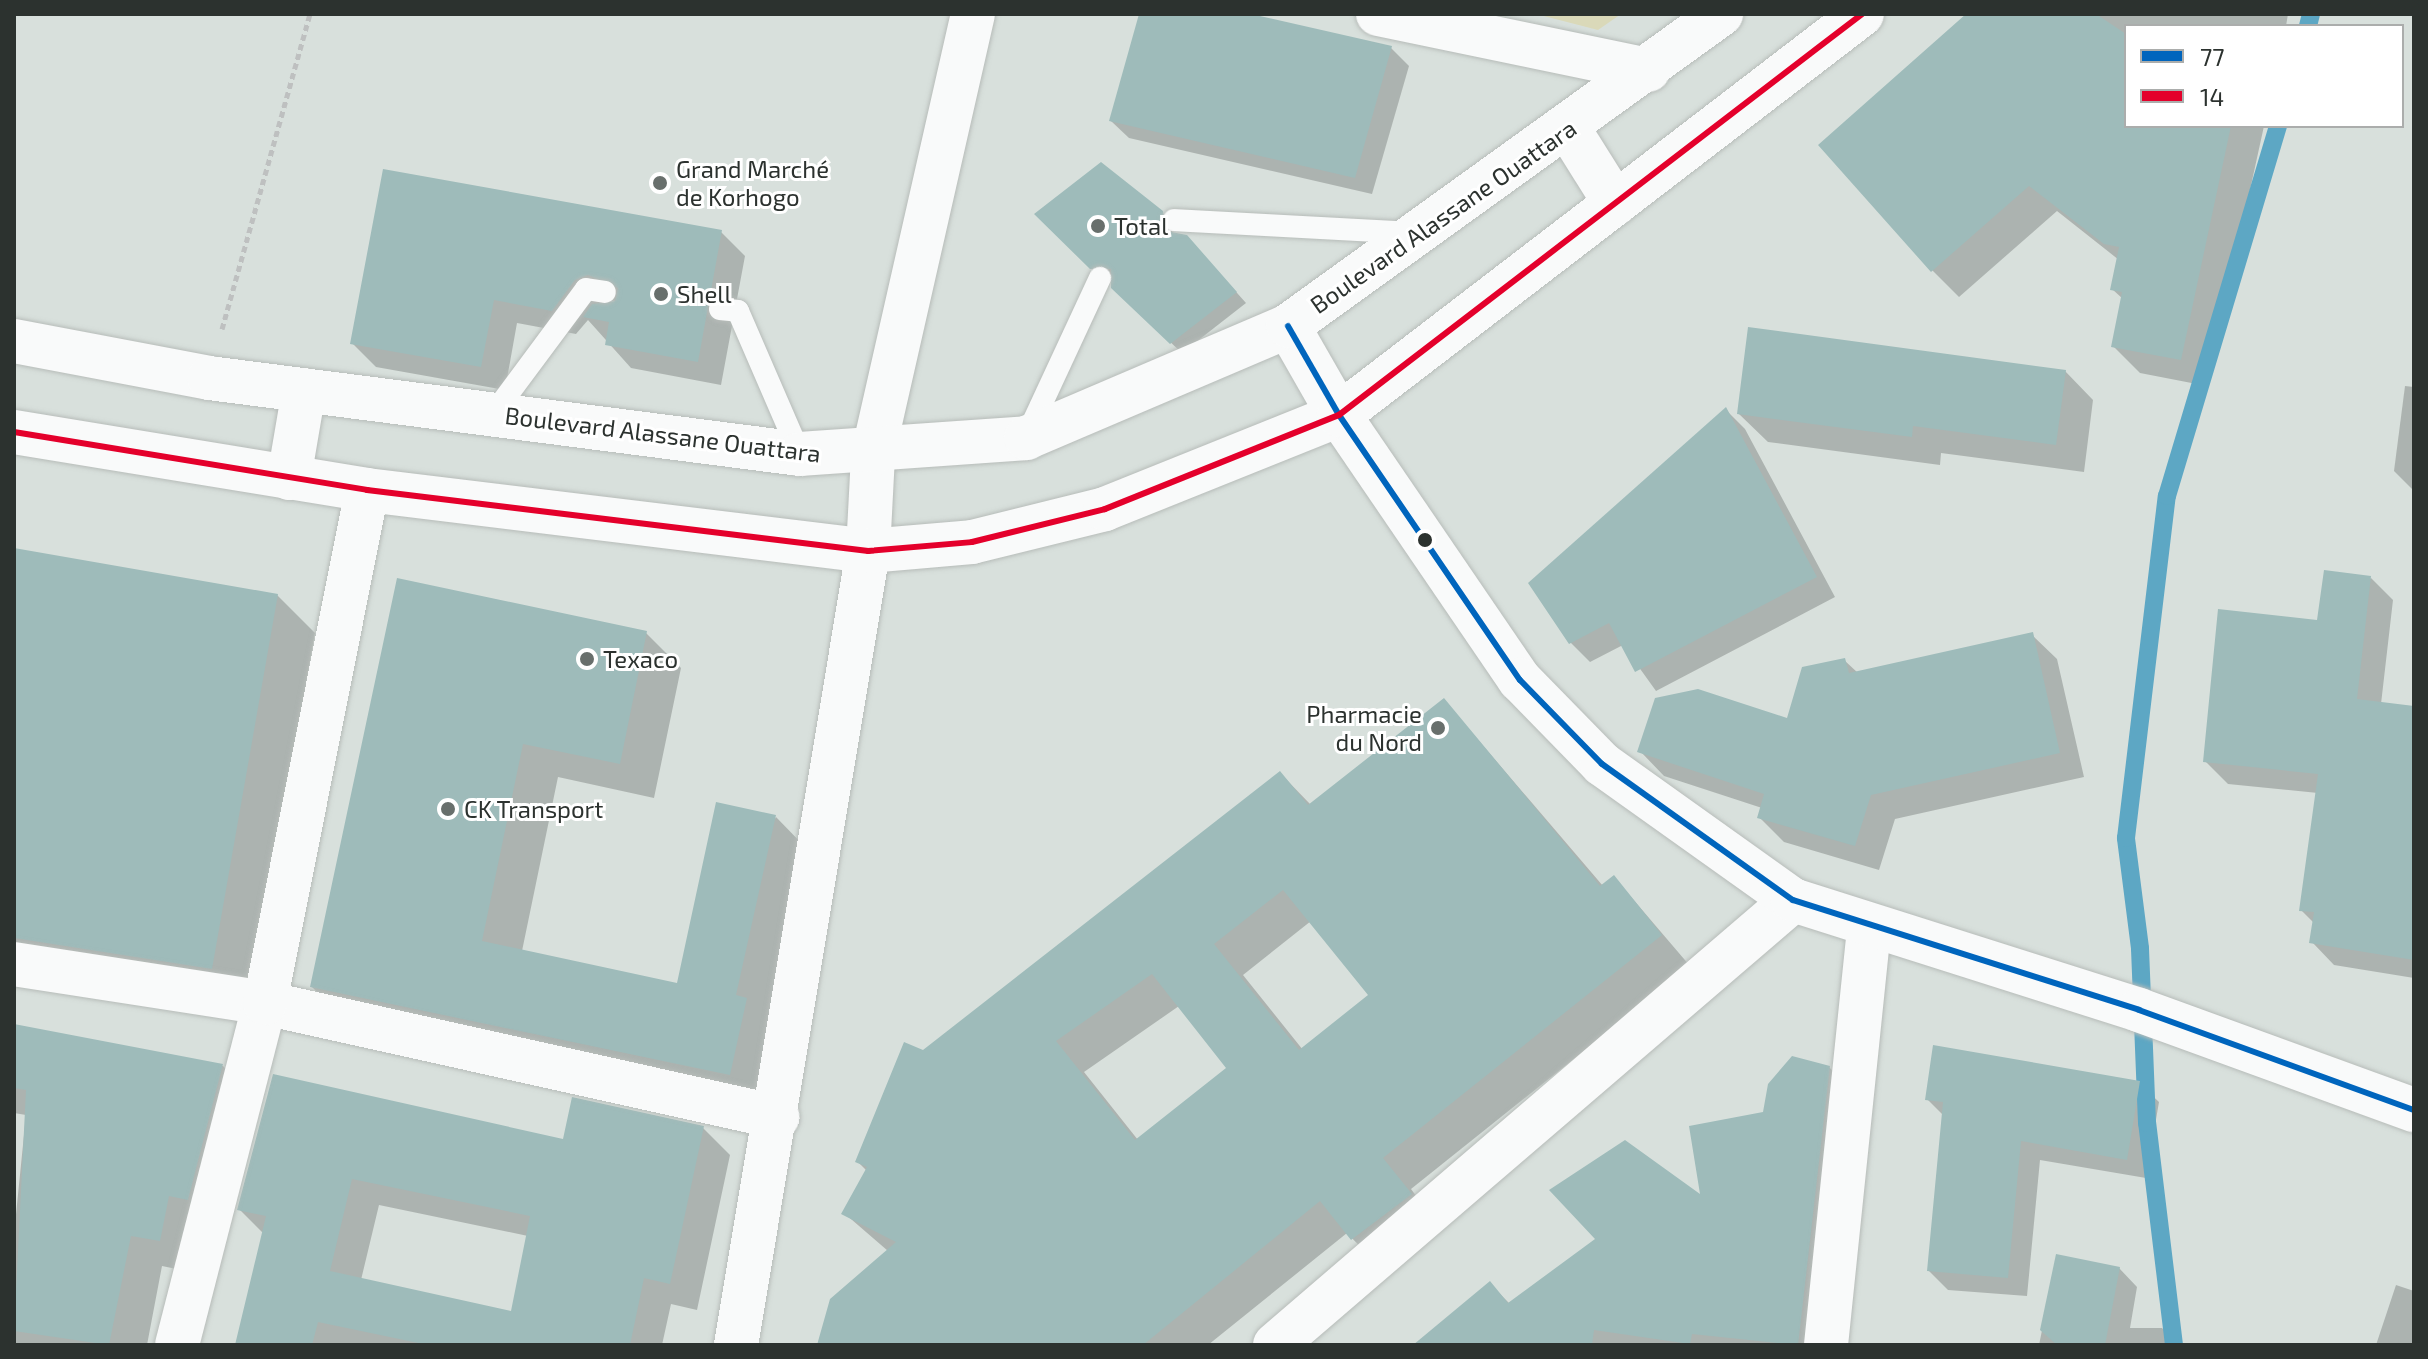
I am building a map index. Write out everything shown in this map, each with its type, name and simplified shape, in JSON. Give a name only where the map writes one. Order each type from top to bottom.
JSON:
[{"type":"street","points":[[736,1345],[777,1117],[868,551],[873,454],[973,14]]},
{"type":"street","points":[[1378,14],[1648,70]]},
{"type":"street","name":"Boulevard Alassane Ouattara","points":[[14,341],[209,378],[800,454],[873,454],[1026,438],[1288,326],[1421,234],[1721,14]]},
{"type":"street","points":[[14,432],[367,490],[868,551],[972,542],[1105,509],[1339,415],[1862,14]]},
{"type":"street","points":[[1568,128],[1615,203]]},
{"type":"street","points":[[1288,326],[1339,415],[1520,680],[1602,764],[1793,900],[1869,927],[2139,1010],[2414,1110]]},
{"type":"street","points":[[289,478],[304,390]]},
{"type":"street","points":[[177,1345],[265,1003],[367,490]]},
{"type":"street","points":[[1276,1344],[1793,900]]},
{"type":"street","points":[[1826,1345],[1869,927]]},
{"type":"street","points":[[14,964],[265,1003],[777,1117]]},
{"type":"lane","points":[[1174,220],[1421,234]]},
{"type":"lane","points":[[1026,438],[1100,278]]},
{"type":"lane","points":[[494,413],[586,289],[605,292]]},
{"type":"lane","points":[[720,309],[738,311],[800,454]]},
{"type":"path","points":[[209,378],[310,14]]},
{"type":"green space","points":[[1536,14],[1621,14],[1598,30]]},
{"type":"building","points":[[1139,14],[1251,14],[1392,46],[1355,178],[1109,121]]},
{"type":"building","points":[[1966,14],[2096,14],[2124,33],[2124,128],[2231,128],[2181,360],[2111,347],[2122,292],[2110,290],[2119,247],[2104,244],[2029,186],[1931,272],[1818,145]]},
{"type":"building","points":[[1101,162],[1163,211],[1166,231],[1187,235],[1237,292],[1170,344],[1111,288],[1111,269],[1090,269],[1034,214]]},
{"type":"building","points":[[383,169],[722,230],[698,362],[605,345],[609,322],[583,317],[592,304],[615,301],[618,288],[588,275],[575,280],[552,311],[494,300],[481,367],[350,344]]},
{"type":"building","points":[[1748,327],[2066,370],[2056,445],[1913,426],[1912,437],[1737,414]]},
{"type":"building","points":[[1726,407],[1817,577],[1635,672],[1609,623],[1569,644],[1528,583]]},
{"type":"building","points":[[14,548],[278,594],[212,969],[14,938]]},
{"type":"building","points":[[2324,570],[2371,576],[2357,699],[2414,706],[2414,960],[2309,943],[2314,912],[2299,911],[2318,774],[2203,762],[2218,609],[2317,620]]},
{"type":"building","points":[[397,578],[647,631],[620,764],[523,744],[482,941],[677,983],[716,802],[776,815],[736,995],[747,998],[730,1075],[310,987]]},
{"type":"building","points":[[2033,632],[2060,753],[1871,795],[1855,846],[1757,818],[1764,794],[1637,752],[1655,698],[1698,689],[1787,718],[1802,667],[1845,658],[1849,673]]},
{"type":"building","points":[[1444,698],[1600,886],[1614,875],[1662,935],[1383,1158],[1412,1194],[1351,1240],[1320,1201],[1143,1345],[817,1345],[830,1299],[896,1242],[841,1214],[867,1167],[855,1162],[904,1042],[923,1050],[1280,771],[1308,805]],"holes":[[[1283,890],[1368,995],[1299,1050],[1214,944]],[[1152,974],[1226,1068],[1135,1140],[1056,1041]]]},
{"type":"building","points":[[14,1024],[223,1064],[188,1200],[169,1196],[160,1241],[131,1236],[109,1345],[14,1331],[26,1090],[14,1088]]},
{"type":"building","points":[[1933,1045],[2140,1081],[2127,1160],[2021,1141],[2008,1278],[1927,1271],[1943,1102],[1925,1100]]},
{"type":"building","points":[[1792,1056],[1830,1066],[1798,1345],[1692,1334],[1690,1344],[1594,1330],[1592,1345],[1413,1345],[1490,1281],[1508,1303],[1595,1239],[1549,1190],[1625,1140],[1700,1194],[1689,1126],[1763,1112],[1768,1084]]},
{"type":"building","points":[[273,1074],[563,1139],[572,1097],[704,1126],[670,1284],[644,1278],[630,1345],[428,1345],[318,1322],[312,1345],[235,1345],[266,1216],[237,1210]],"holes":[[[352,1179],[530,1216],[511,1311],[330,1271]]]},
{"type":"building","points":[[2056,1254],[2120,1267],[2105,1345],[2057,1345],[2040,1330]]},
{"type":"waterway","points":[[2308,24],[2311,14]]},
{"type":"waterway","points":[[2174,1345],[2147,1123],[2140,948],[2126,838],[2167,496],[2277,128]]},
{"type":"transit line","name":"14","points":[[14,432],[367,490],[868,551],[972,542],[1105,509],[1339,415],[1862,14]]},
{"type":"transit line","name":"77","points":[[1288,326],[1339,415],[1520,680],[1602,764],[1793,900],[2139,1010],[2414,1110]]},
{"type":"place","name":"Grand Marché de Korhogo","points":[[660,183]]},
{"type":"place","name":"Total","points":[[1098,226]]},
{"type":"place","name":"Shell","points":[[661,294]]},
{"type":"place","name":"Texaco","points":[[587,659]]},
{"type":"place","name":"Pharmacie du Nord","points":[[1438,728]]},
{"type":"place","name":"CK Transport","points":[[448,809]]}]
